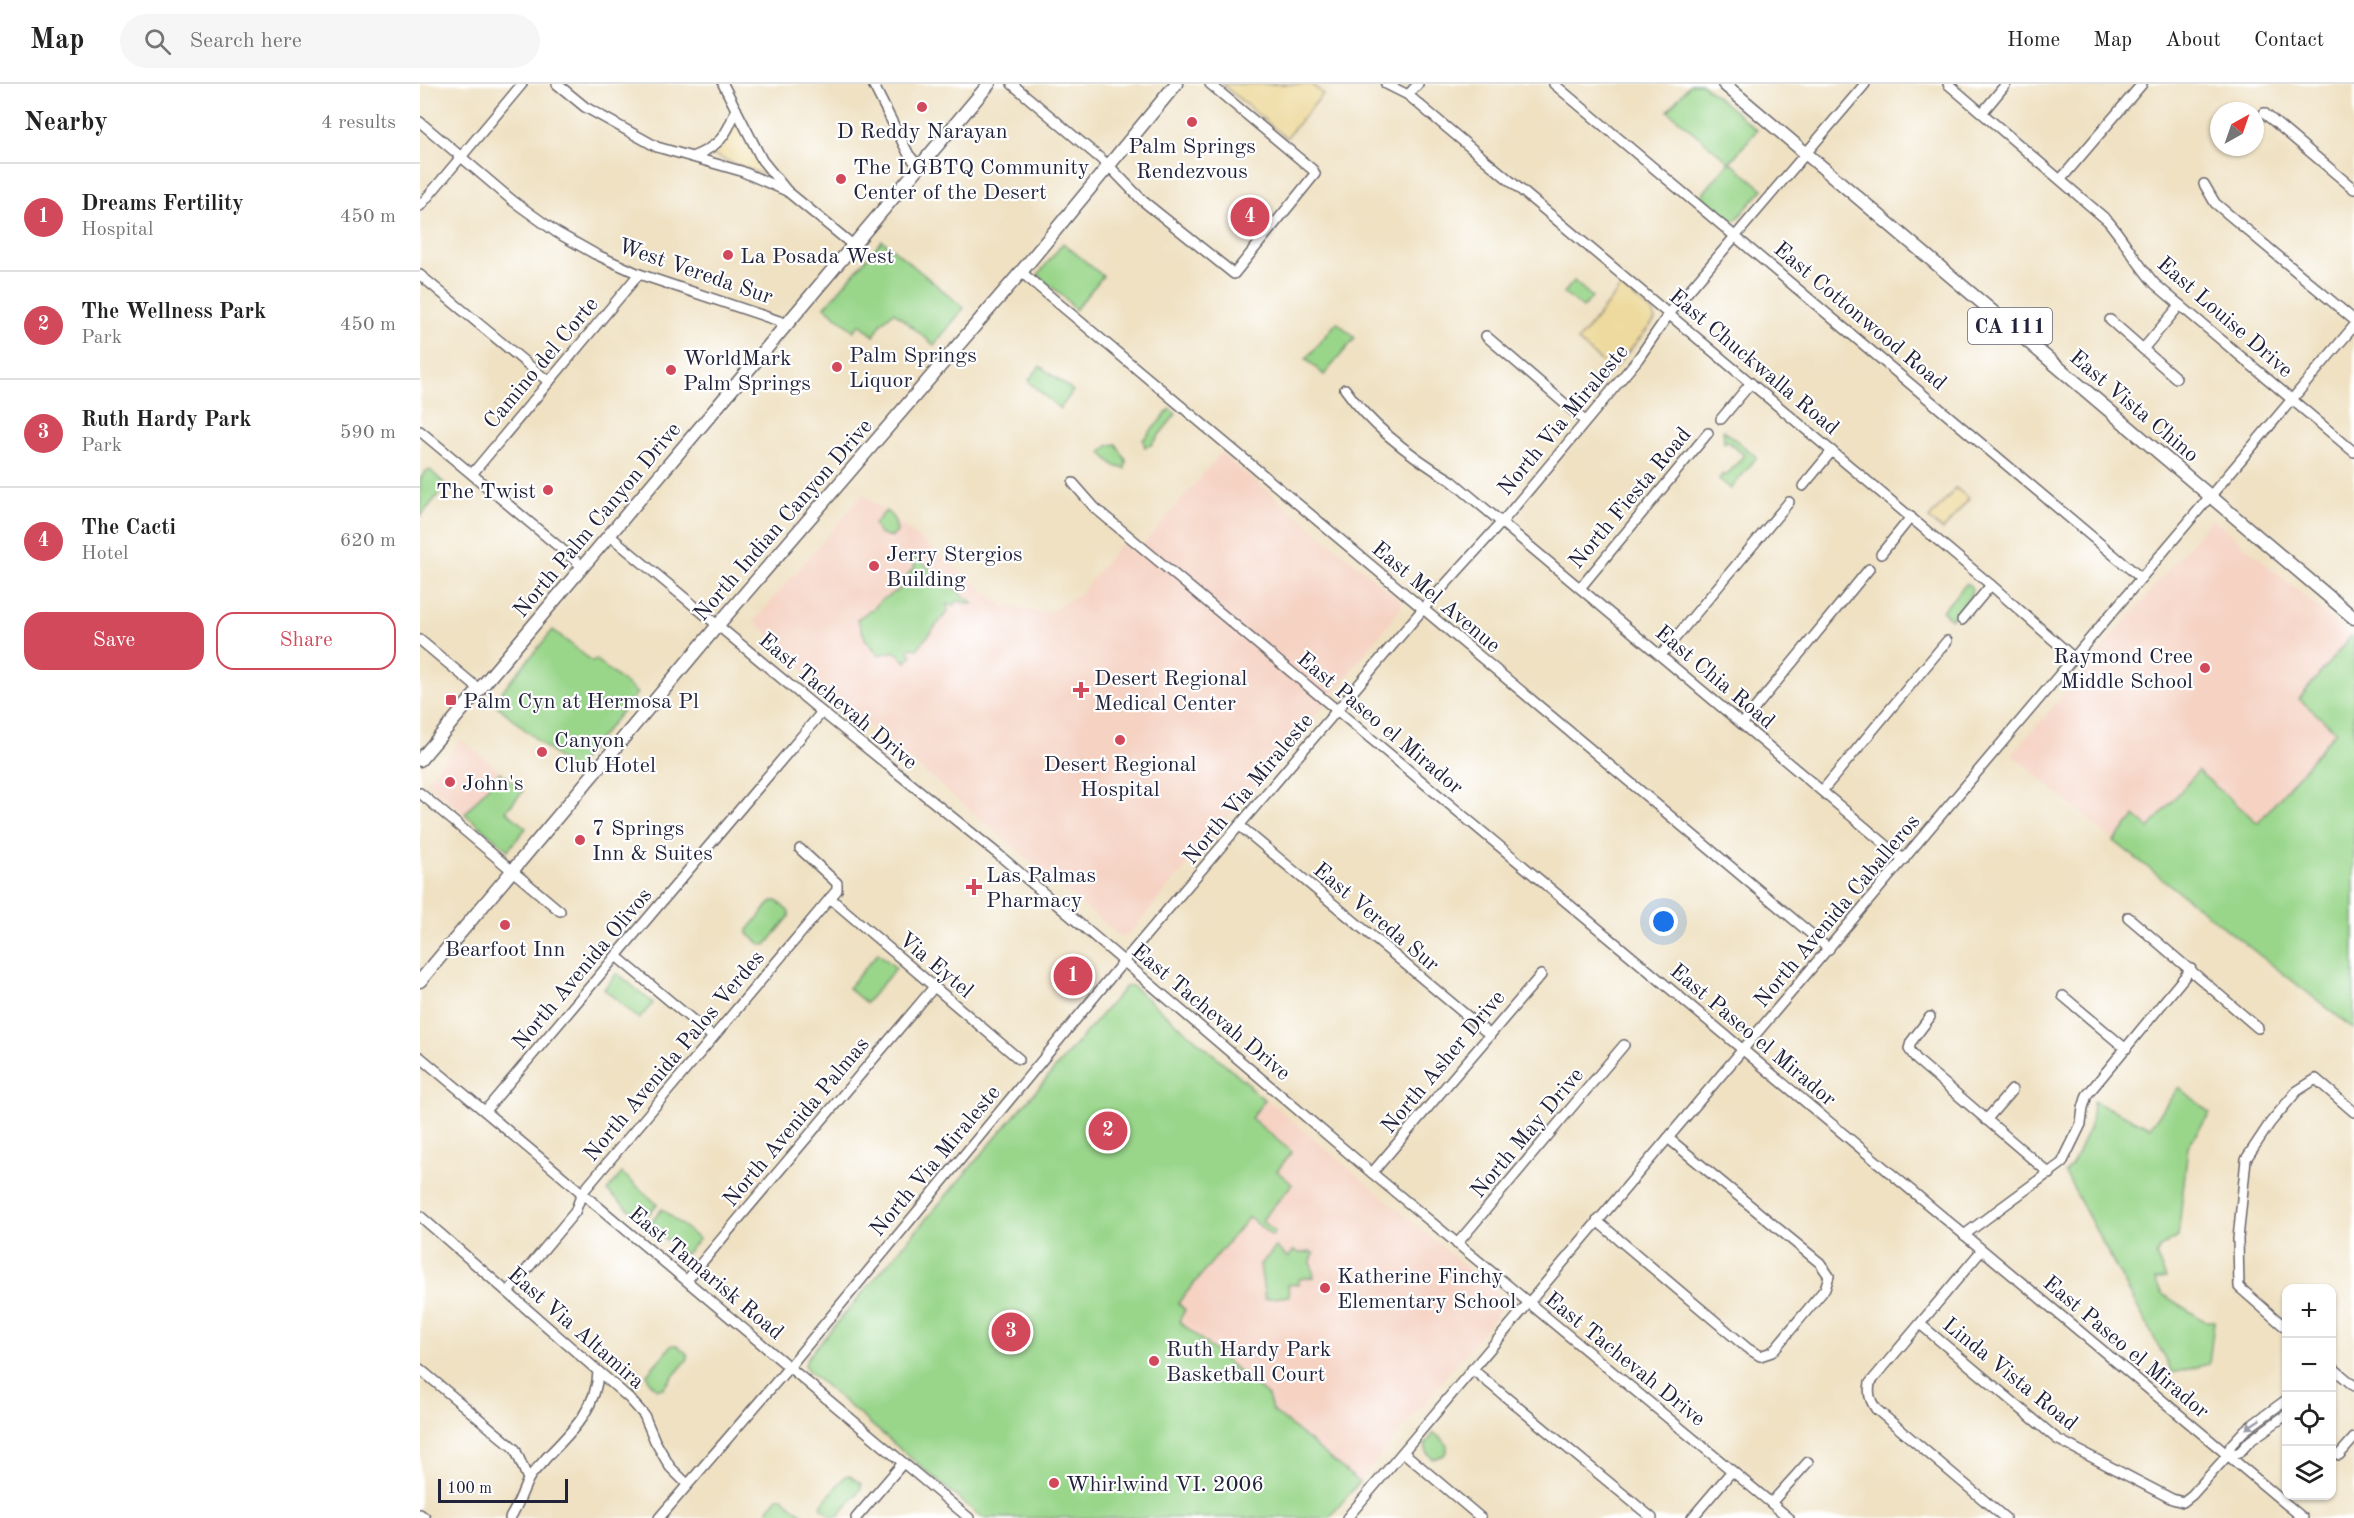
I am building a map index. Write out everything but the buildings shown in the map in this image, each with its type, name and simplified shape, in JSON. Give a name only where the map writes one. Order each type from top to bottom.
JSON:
[{"type":"main road","name":"North Palm Canyon Drive","points":[[420,760],[989,84]]},
{"type":"main road","name":"North Indian Canyon Drive","points":[[420,981],[718,625],[1021,272],[1176,84]]},
{"type":"main road","name":"East Vista Chino","points":[[1724,84],[2354,618]]},
{"type":"street","points":[[420,206],[522,84]]},
{"type":"street","points":[[557,84],[585,107],[657,147],[741,171],[788,191]]},
{"type":"street","points":[[723,84],[762,160],[788,191],[854,246]]},
{"type":"street","points":[[873,84],[909,154],[920,168]]},
{"type":"street","points":[[1012,84],[1108,165],[1143,201],[1234,274],[1315,174],[1210,84]]},
{"type":"street","name":"East Chuckwalla Road","points":[[1386,84],[1408,95],[1911,517],[2074,658]]},
{"type":"street","points":[[1408,95],[1418,84]]},
{"type":"street","name":"East Cottonwood Road","points":[[1554,84],[2141,578]]},
{"type":"street","name":"North Via Miraleste","points":[[658,1518],[790,1366],[1124,961],[1423,609],[1502,522],[1638,359],[1670,315],[1865,84]]},
{"type":"street","name":"East Louise Drive","points":[[1948,84],[2108,220],[2122,237],[2137,264],[2154,284],[2354,452]]},
{"type":"street","points":[[1982,113],[2006,84]]},
{"type":"street","points":[[2061,179],[2142,84]]},
{"type":"street","points":[[692,157],[708,150],[723,139],[736,109]]},
{"type":"street","points":[[2264,113],[2354,189]]},
{"type":"street","name":"West Vereda Sur","points":[[420,122],[513,201],[556,232],[595,254],[639,274],[788,324]]},
{"type":"street","points":[[2204,184],[2215,203],[2354,320]]},
{"type":"street","name":"East Mel Avenue","points":[[1021,272],[1829,949]]},
{"type":"street","name":"Camino del Corte","points":[[472,474],[639,274]]},
{"type":"street","points":[[420,275],[549,382]]},
{"type":"street","points":[[2143,349],[2180,305]]},
{"type":"street","points":[[2110,320],[2176,378]]},
{"type":"street","name":"North Avenida Caballeros","points":[[1347,1518],[1527,1302],[1743,1051],[2354,326]]},
{"type":"street","points":[[1486,336],[1584,421]]},
{"type":"street","name":"North Fiesta Road","points":[[1721,419],[1751,383]]},
{"type":"street","name":"East Chia Road","points":[[1345,389],[1360,410],[1393,438],[1422,462],[1452,481],[1581,587],[1904,860]]},
{"type":"street","points":[[420,431],[583,567]]},
{"type":"street","name":"North Fiesta Road","points":[[1581,587],[1708,433]]},
{"type":"street","points":[[1803,486],[1832,451]]},
{"type":"street","name":"East Paseo el Mirador","points":[[1073,483],[1095,508],[2303,1518]]},
{"type":"street","points":[[1661,655],[1789,502]]},
{"type":"street","points":[[1881,554],[1911,517]]},
{"type":"street","name":"East Tachevah Drive","points":[[609,535],[822,712],[952,815],[1372,1173],[1789,1518]]},
{"type":"street","points":[[1742,724],[1869,569]]},
{"type":"street","points":[[1962,620],[1991,585]]},
{"type":"street","points":[[420,640],[480,690]]},
{"type":"street","points":[[1822,791],[1947,641]]},
{"type":"street","name":"North Avenida Olivos","points":[[485,1112],[822,712]]},
{"type":"street","points":[[420,793],[560,911]]},
{"type":"street","name":"East Vereda Sur","points":[[1240,826],[1490,1035]]},
{"type":"street","points":[[800,849],[837,883],[837,890],[830,898]]},
{"type":"street","name":"Via Eytel","points":[[830,898],[1019,1059]]},
{"type":"street","name":"North Avenida Palos Verdes","points":[[508,1292],[575,1212],[582,1193],[830,898]]},
{"type":"street","points":[[2128,917],[2258,1028]]},
{"type":"street","points":[[616,956],[713,1037]]},
{"type":"street","points":[[1965,1235],[2062,1163],[2082,1124],[2087,1095],[2191,969]]},
{"type":"street","name":"North Asher Drive","points":[[1372,1173],[1541,975]]},
{"type":"street","name":"North Avenida Palmas","points":[[687,1280],[934,987]]},
{"type":"street","points":[[2063,996],[2126,1048]]},
{"type":"street","points":[[1930,1017],[1911,1042],[1910,1049],[1917,1060],[2050,1174]]},
{"type":"street","name":"North May Drive","points":[[1457,1244],[1624,1045]]},
{"type":"street","name":"East Tamarisk Road","points":[[420,1057],[969,1518]]},
{"type":"street","points":[[2282,1325],[2239,1287],[2238,1239],[2246,1159],[2270,1123],[2297,1091],[2316,1079],[2354,1112]]},
{"type":"street","points":[[1986,1120],[2012,1090]]},
{"type":"street","points":[[1597,1221],[1747,1348],[1760,1356],[1772,1352],[1825,1289],[1829,1276],[1820,1263],[1668,1138]]},
{"type":"street","name":"East Via Altamira","points":[[420,1216],[644,1414],[655,1442],[687,1484]]},
{"type":"street","points":[[1982,1250],[1870,1383],[1868,1391],[1871,1402],[1884,1416],[2005,1518]]},
{"type":"street","name":"Linda Vista Road","points":[[1920,1324],[2057,1439],[2172,1499],[2183,1502],[2192,1495],[2227,1456]]},
{"type":"street","points":[[420,1369],[514,1449],[528,1479]]},
{"type":"street","points":[[1472,1369],[1652,1518]]},
{"type":"street","points":[[2336,1371],[2354,1386]]},
{"type":"street","points":[[511,1518],[528,1479],[577,1425],[590,1406],[598,1387],[598,1372]]},
{"type":"street","points":[[2227,1456],[2231,1445],[2245,1430],[2282,1403]]},
{"type":"street","points":[[2227,1456],[2240,1452],[2250,1441],[2282,1418]]},
{"type":"street","points":[[2339,1455],[2354,1438]]},
{"type":"street","points":[[1403,1452],[1481,1518]]},
{"type":"street","points":[[1772,1503],[1808,1462]]},
{"type":"street","points":[[856,1518],[903,1463]]},
{"type":"street","points":[[1692,1518],[1732,1471]]},
{"type":"street","points":[[420,1514],[425,1518]]},
{"type":"shaded area","name":"Desert Regional Medical Center","points":[[1221,453],[1398,598],[1402,607],[1319,711],[1130,933],[1125,936],[1118,935],[801,668],[792,656],[754,621],[863,494],[1003,606],[1046,613],[1079,595],[1121,543],[1135,554]]},
{"type":"shaded area","name":"Raymond Cree Middle School","points":[[2212,518],[2351,636],[2299,699],[2337,731],[2258,823],[2149,828],[2135,817],[2114,841],[2012,755]]},
{"type":"shaded area","points":[[461,739],[500,772],[465,814],[426,782]]},
{"type":"shaded area","name":"Katherine Finchy Elementary School","points":[[1250,1085],[1504,1299],[1503,1307],[1359,1482],[1272,1410],[1268,1396],[1179,1321],[1185,1311],[1112,1249]]},
{"type":"green space","points":[[1690,84],[1702,84],[1757,130],[1730,162],[1763,189],[1736,220],[1729,219],[1701,196],[1729,162],[1668,111]]},
{"type":"green space","points":[[882,240],[964,308],[934,345],[894,312],[882,322],[874,336],[860,324],[854,331],[825,307]]},
{"type":"green space","points":[[1063,243],[1103,276],[1075,310],[1066,299],[1038,275]]},
{"type":"green space","points":[[1574,281],[1592,297],[1583,308],[1564,293]]},
{"type":"green space","points":[[1337,322],[1355,338],[1324,375],[1306,359]]},
{"type":"green space","points":[[1040,366],[1073,391],[1060,409],[1030,383],[1029,380]]},
{"type":"green space","points":[[1170,409],[1176,414],[1151,445],[1145,447],[1143,440]]},
{"type":"green space","points":[[1723,430],[1757,457],[1731,489],[1719,479],[1723,474],[1726,476],[1744,455],[1727,441],[1724,443]]},
{"type":"green space","points":[[1116,444],[1126,460],[1125,469],[1115,466],[1101,453],[1109,445]]},
{"type":"green space","points":[[430,470],[445,484],[445,487],[420,517],[420,479],[426,471]]},
{"type":"green space","points":[[886,511],[896,525],[897,532],[892,537],[879,534],[874,524]]},
{"type":"green space","points":[[913,555],[974,604],[957,601],[953,606],[947,604],[948,611],[917,649],[910,648],[909,652],[912,655],[906,662],[896,652],[879,655],[866,640],[857,619],[874,608],[881,600],[899,590],[915,566],[910,559]]},
{"type":"green space","points":[[1967,583],[1972,588],[1971,595],[1951,619],[1942,611]]},
{"type":"green space","points":[[553,630],[593,662],[595,659],[637,693],[573,771],[493,702]]},
{"type":"green space","points":[[2351,636],[2354,638],[2354,1029],[2114,841],[2135,816],[2149,828],[2198,771],[2258,823],[2336,731],[2299,699]]},
{"type":"green space","points":[[500,772],[523,791],[506,811],[526,828],[508,850],[465,814]]},
{"type":"green space","points":[[772,901],[777,901],[789,912],[789,917],[766,945],[760,944],[748,934],[748,930]]},
{"type":"green space","points":[[878,953],[896,968],[866,1003],[848,988]]},
{"type":"green space","points":[[617,973],[653,1003],[639,1019],[604,989]]},
{"type":"green space","points":[[1132,986],[1265,1100],[1251,1118],[1292,1152],[1277,1171],[1292,1184],[1262,1220],[1275,1232],[1272,1236],[1249,1217],[1178,1303],[1185,1310],[1179,1321],[1268,1396],[1272,1410],[1359,1482],[1329,1518],[982,1518],[808,1371],[805,1365],[807,1358],[1125,987]]},
{"type":"green space","points":[[2179,1087],[2210,1113],[2188,1146],[2178,1237],[2160,1248],[2156,1255],[2166,1278],[2155,1280],[2162,1294],[2205,1321],[2214,1321],[2209,1364],[2173,1373],[2065,1173],[2073,1163],[2091,1124],[2093,1101],[2150,1127]]},
{"type":"green space","points":[[622,1173],[657,1204],[643,1221],[607,1191]]},
{"type":"green space","points":[[662,1209],[699,1239],[685,1255],[649,1225]]},
{"type":"green space","points":[[1276,1247],[1288,1258],[1294,1250],[1299,1253],[1312,1252],[1314,1254],[1311,1262],[1314,1277],[1299,1279],[1299,1284],[1288,1285],[1289,1296],[1265,1299],[1260,1265]]},
{"type":"green space","points":[[672,1345],[677,1345],[687,1354],[688,1359],[663,1388],[657,1389],[649,1381],[647,1374]]},
{"type":"green space","points":[[1434,1433],[1445,1442],[1447,1448],[1444,1455],[1433,1459],[1427,1453],[1425,1445]]},
{"type":"green space","points":[[845,1476],[850,1476],[861,1484],[861,1489],[837,1517],[832,1517],[821,1507]]},
{"type":"green space","points":[[778,1497],[782,1497],[807,1518],[772,1518],[768,1515],[768,1509]]},
{"type":"sand","points":[[1222,84],[1311,84],[1323,94],[1286,138]]},
{"type":"sand","points":[[736,120],[766,172],[764,175],[712,155]]},
{"type":"sand","points":[[1621,287],[1652,312],[1655,320],[1612,371],[1578,341]]},
{"type":"sand","points":[[1956,488],[1969,499],[1943,530],[1929,519]]},
{"type":"place","name":"D Reddy Narayan","points":[[922,107]]},
{"type":"place","name":"Palm Springs Rendezvous","points":[[1192,122]]},
{"type":"place","name":"The LGBTQ Community Center of the Desert","points":[[841,179]]},
{"type":"place","name":"The Cacti","points":[[1250,217]]},
{"type":"place","name":"La Posada West","points":[[728,255]]},
{"type":"place","name":"Palm Springs Liquor","points":[[837,367]]},
{"type":"place","name":"WorldMark Palm Springs","points":[[671,370]]},
{"type":"place","name":"The Twist","points":[[548,490]]},
{"type":"place","name":"Jerry Stergios Building","points":[[874,566]]},
{"type":"place","name":"Raymond Cree Middle School","points":[[2205,668]]},
{"type":"place","name":"Desert Regional Medical Center","points":[[1081,690]]},
{"type":"place","name":"Palm Cyn at Hermosa Pl","points":[[451,700]]},
{"type":"place","name":"Desert Regional Hospital","points":[[1120,740]]},
{"type":"place","name":"Canyon Club Hotel","points":[[542,752]]},
{"type":"place","name":"John's","points":[[450,782]]},
{"type":"place","name":"7 Springs Inn & Suites","points":[[580,840]]},
{"type":"place","name":"Las Palmas Pharmacy","points":[[974,887]]},
{"type":"place","name":"Bearfoot Inn","points":[[505,925]]},
{"type":"place","name":"Dreams Fertility","points":[[1073,976]]},
{"type":"place","name":"The Wellness Park","points":[[1108,1131]]},
{"type":"place","name":"Katherine Finchy Elementary School","points":[[1325,1288]]},
{"type":"place","name":"Ruth Hardy Park","points":[[1011,1332]]},
{"type":"place","name":"Ruth Hardy Park Basketball Court","points":[[1154,1361]]},
{"type":"place","name":"Whirlwind VI. 2006","points":[[1054,1483]]}]
